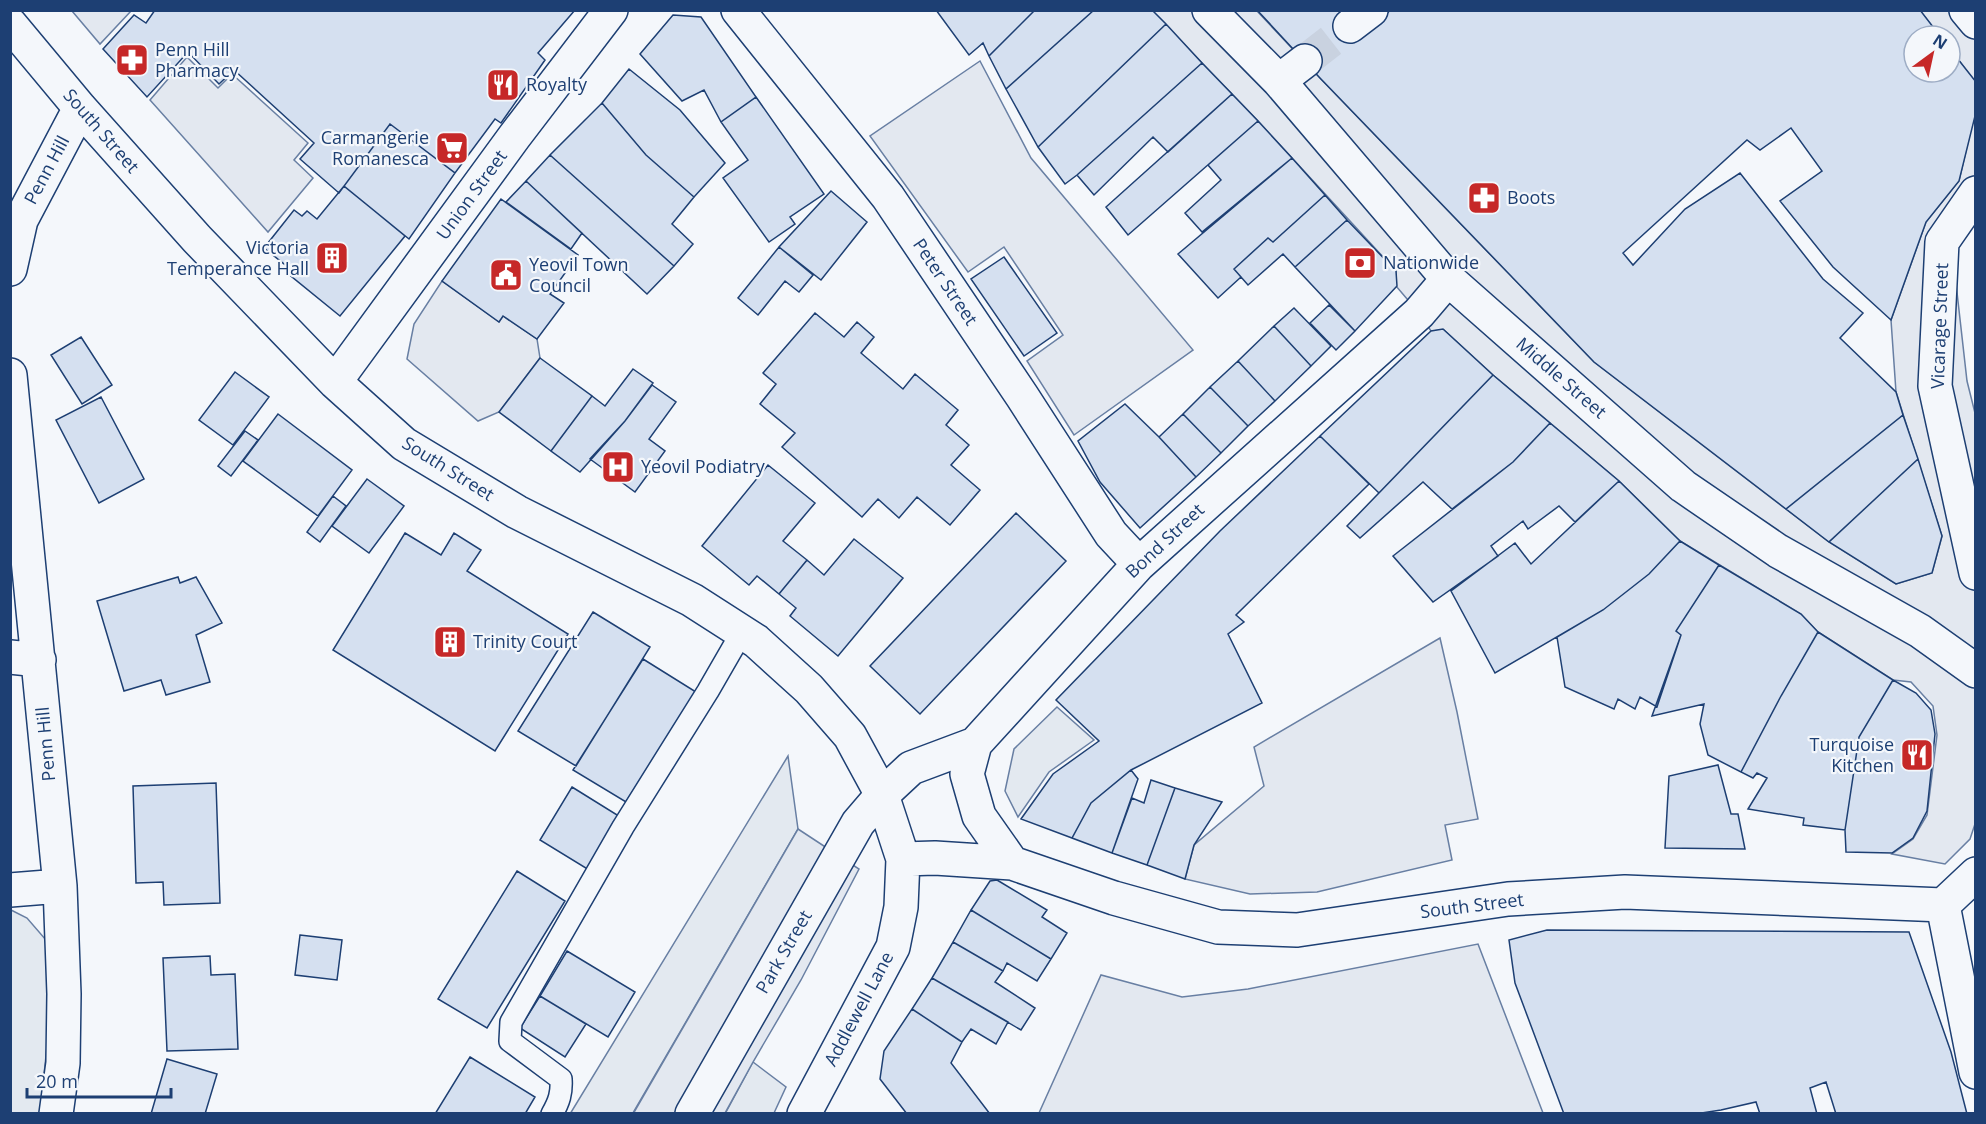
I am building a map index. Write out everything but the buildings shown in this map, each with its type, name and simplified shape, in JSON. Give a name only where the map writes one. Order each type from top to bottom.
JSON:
[{"type":"street","name":"Union Street","points":[[335,382],[514,137],[611,10]]},
{"type":"street","name":"Peter Street","points":[[738,10],[888,197],[1022,396],[1111,534],[1139,564]]},
{"type":"street","name":"Middle Street","points":[[1209,10],[1279,81],[1448,279],[1683,486],[1778,550],[1920,631],[1976,671]]},
{"type":"street","points":[[1966,10],[1976,22]]},
{"type":"street","name":"South Street","points":[[10,24],[80,108],[197,239],[335,382],[404,444],[517,512],[693,600],[756,641],[809,688],[850,736],[882,795]]},
{"type":"street","points":[[1279,81],[1305,61]]},
{"type":"street","name":"Penn Hill","points":[[10,269],[21,219],[80,108]]},
{"type":"street","name":"Vicarage Street","points":[[1976,193],[1942,242],[1935,386],[1976,573]]},
{"type":"street","name":"Bond Street","points":[[882,795],[911,768],[975,744],[1139,564],[1419,313],[1448,279]]},
{"type":"street","name":"Penn Hill","points":[[10,375],[25,658],[60,886],[64,994],[63,1063],[56,1113]]},
{"type":"street","points":[[975,744],[967,774],[979,816],[1012,862]]},
{"type":"street","name":"Addlewell Lane","points":[[804,1113],[893,947],[901,907],[903,859],[882,795]]},
{"type":"street","name":"Park Street","points":[[692,1113],[858,823],[882,795]]},
{"type":"street","name":"South Street","points":[[903,859],[935,858],[1012,862],[1114,898],[1218,927],[1297,930],[1508,899],[1625,892],[1942,905]]},
{"type":"street","points":[[1976,874],[1942,905],[1976,1071]]},
{"type":"street","points":[[10,890],[60,886]]},
{"type":"lane","points":[[552,1113],[558,1104],[562,1090],[561,1079],[510,1041],[511,1022],[623,827],[708,692],[742,632]]},
{"type":"shaded area","points":[[72,11],[131,11],[100,44]]},
{"type":"shaded area","points":[[1152,11],[1257,11],[1594,362],[1829,542],[1896,584],[1932,573],[1942,536],[1896,392],[1891,320],[1926,222],[1959,181],[1975,112],[1975,209],[1952,248],[1967,381],[1976,417],[1976,821],[1970,839],[1945,864],[1892,854],[1913,839],[1927,815],[1937,735],[1933,706],[1911,682],[1893,680],[1818,632],[1801,614],[1680,541],[1619,481],[1493,375],[1444,330],[1431,331],[1396,286],[1396,271],[1258,121]]},
{"type":"shaded area","points":[[1920,11],[1975,11],[1975,82],[1962,65],[1962,24],[1930,24]]},
{"type":"shaded area","points":[[187,57],[218,88],[232,74],[308,143],[294,160],[313,178],[268,232],[150,100]]},
{"type":"shaded area","points":[[980,61],[1031,158],[1193,350],[1074,435],[1027,361],[1063,335],[1004,247],[968,272],[870,136]]},
{"type":"shaded area","name":"Yeovil Town Council","points":[[442,281],[499,322],[503,316],[537,339],[540,358],[499,412],[478,421],[407,359],[414,324]]},
{"type":"shaded area","points":[[1440,638],[1478,819],[1445,825],[1452,860],[1317,892],[1250,894],[1185,879],[1194,845],[1264,786],[1254,747]]},
{"type":"shaded area","points":[[1057,707],[1094,740],[1049,772],[1018,817],[1005,791],[1014,749]]},
{"type":"shaded area","points":[[788,756],[798,829],[633,1113],[570,1114]]},
{"type":"shaded area","points":[[798,829],[859,869],[801,980],[725,1113],[633,1114]]},
{"type":"shaded area","points":[[11,910],[27,918],[46,940],[51,1008],[40,1113],[11,1114]]},
{"type":"shaded area","points":[[1478,944],[1543,1113],[1039,1113],[1101,975],[1182,997],[1248,989]]},
{"type":"shaded area","points":[[753,1062],[786,1087],[774,1113],[725,1114]]},
{"type":"tunnel","points":[[1305,61],[1350,26]]},
{"type":"place","name":"Penn Hill Pharmacy","points":[[132,60]]},
{"type":"place","name":"Royalty","points":[[503,85]]},
{"type":"place","name":"Carmangerie Romanesca","points":[[452,148]]},
{"type":"place","name":"Boots","points":[[1484,198]]},
{"type":"place","name":"Victoria Temperance Hall","points":[[332,258]]},
{"type":"place","name":"Nationwide","points":[[1360,263]]},
{"type":"place","name":"Yeovil Town Council","points":[[506,275]]},
{"type":"place","name":"Yeovil Podiatry","points":[[618,467]]},
{"type":"place","name":"Trinity Court","points":[[450,642]]},
{"type":"place","name":"Turquoise Kitchen","points":[[1917,755]]}]
